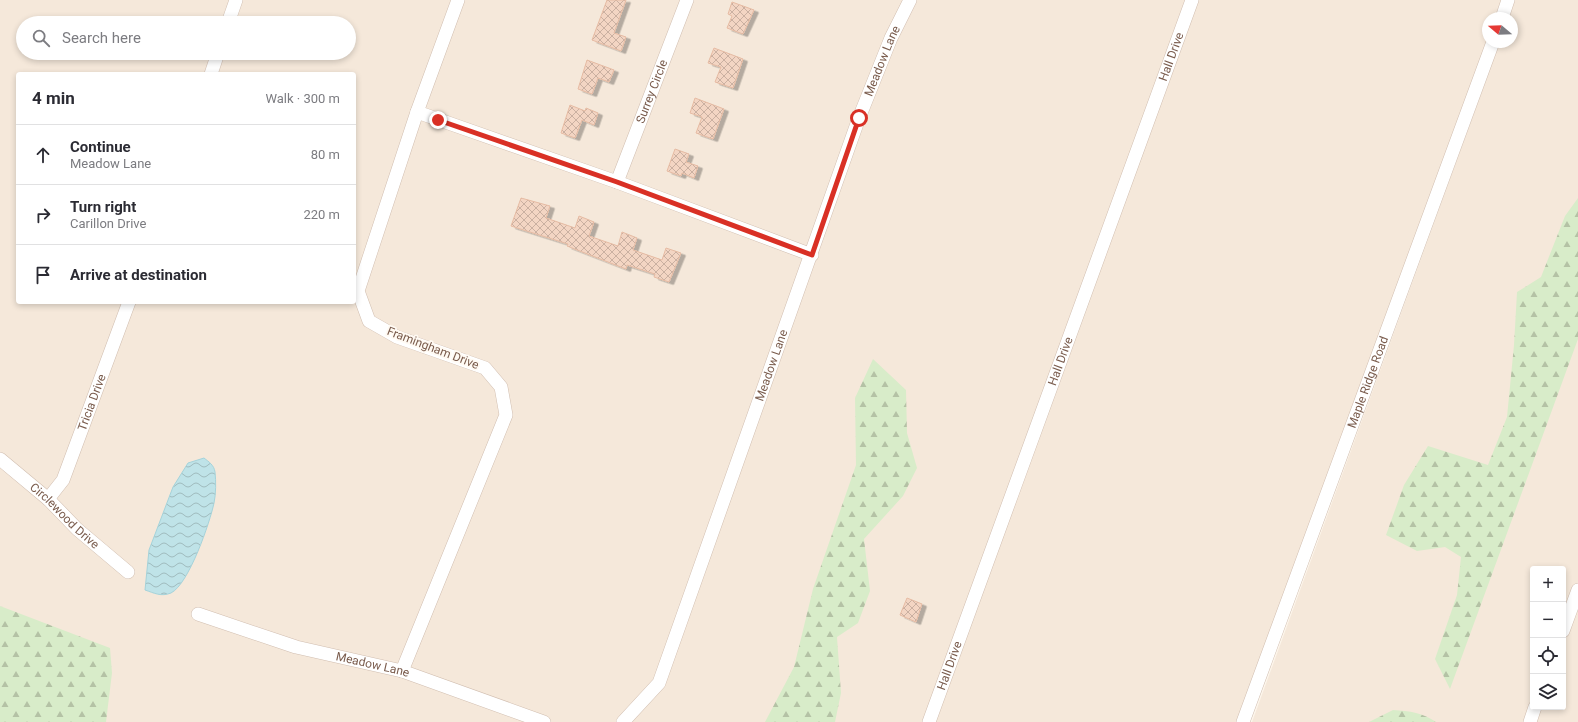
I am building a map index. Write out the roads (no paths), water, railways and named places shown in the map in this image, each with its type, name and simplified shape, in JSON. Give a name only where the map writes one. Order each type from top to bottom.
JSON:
[{"type":"street","points":[[230,16],[236,0]]},
{"type":"street","name":"Framingham Drive","points":[[402,671],[506,414],[501,387],[485,368],[397,337],[369,321],[358,292],[417,112],[458,0]]},
{"type":"street","name":"Surrey Circle","points":[[617,182],[687,0]]},
{"type":"street","name":"Meadow Lane","points":[[623,722],[659,683],[812,255],[859,118],[891,38],[910,0]]},
{"type":"street","name":"Hall Drive","points":[[929,722],[1192,0]]},
{"type":"street","points":[[1504,12],[1508,0]]},
{"type":"street","name":"Maple Ridge Road","points":[[1243,722],[1491,48]]},
{"type":"street","points":[[212,72],[216,60]]},
{"type":"street","points":[[417,112],[617,182],[812,255]]},
{"type":"street","name":"Tricia Drive","points":[[48,499],[62,480],[128,304]]},
{"type":"street","name":"Circlewood Drive","points":[[0,459],[48,499],[77,529],[128,572]]},
{"type":"street","points":[[1566,623],[1578,590]]},
{"type":"street","name":"Meadow Lane","points":[[198,614],[296,647],[402,671],[544,722]]},
{"type":"street","points":[[1530,722],[1534,710]]},
{"type":"water","points":[[204,458],[214,467],[216,479],[215,499],[198,552],[185,578],[171,593],[161,595],[145,590],[149,550],[173,487],[188,463]]}]
